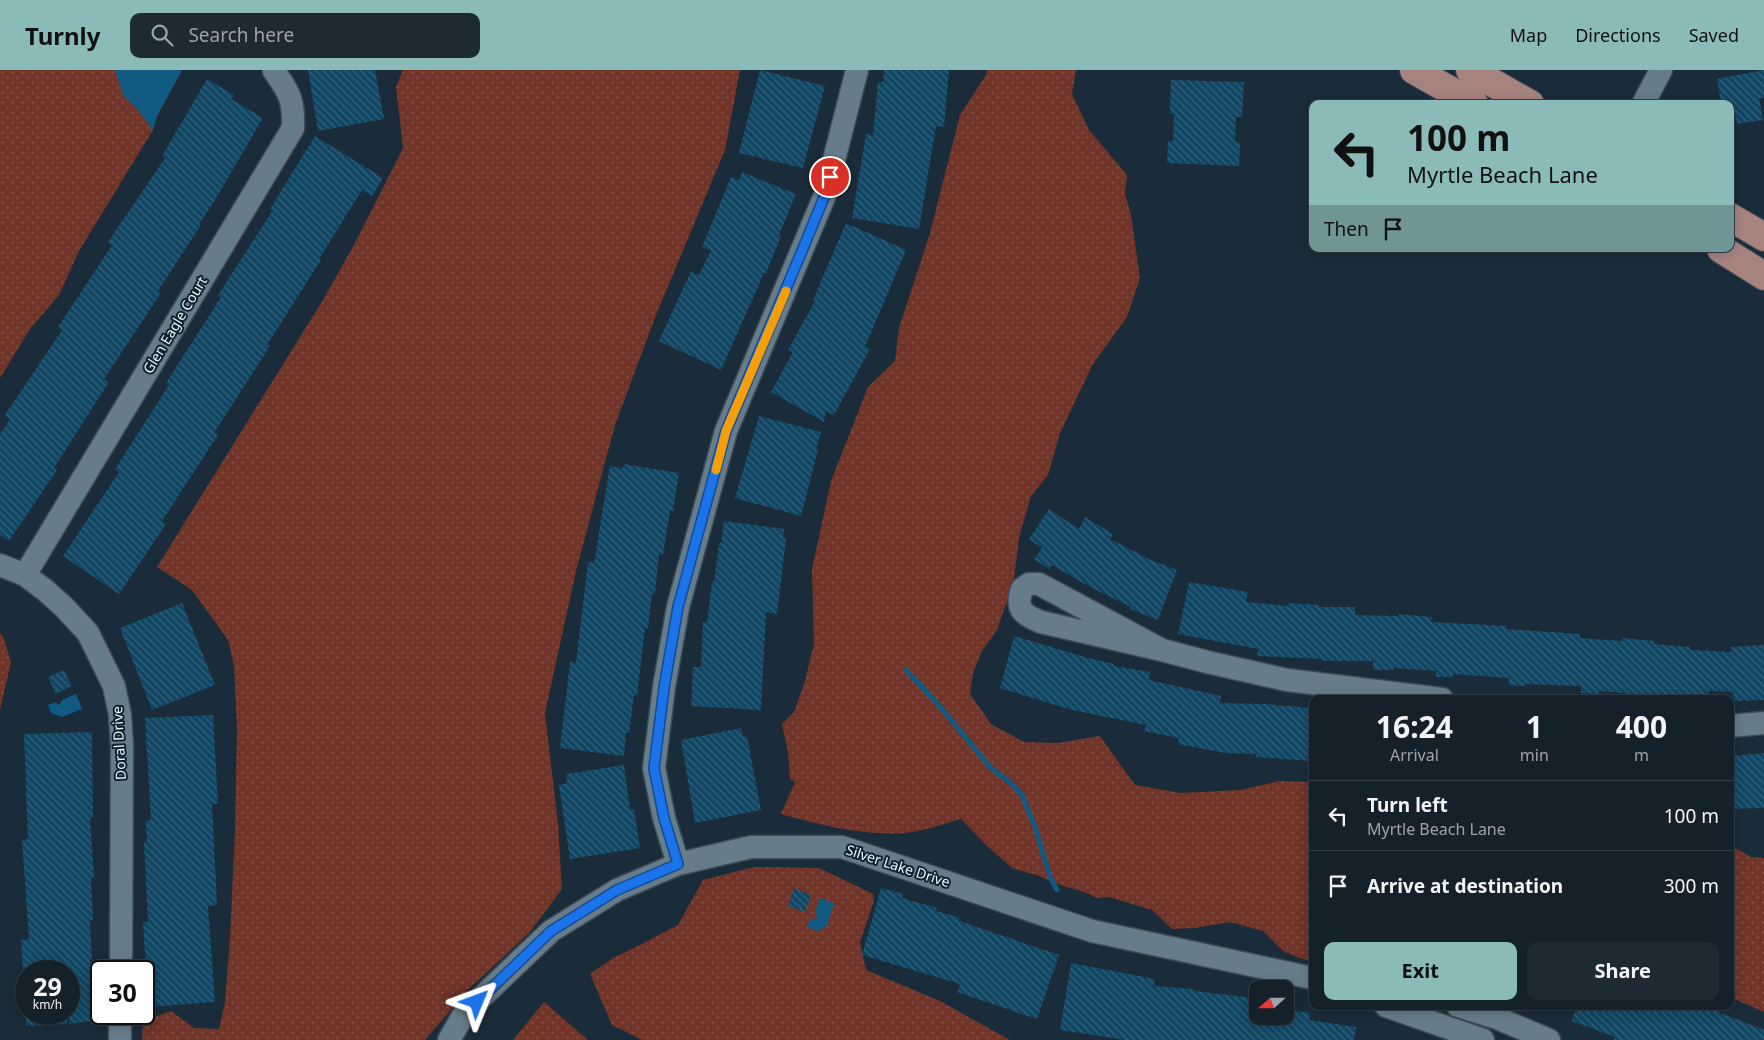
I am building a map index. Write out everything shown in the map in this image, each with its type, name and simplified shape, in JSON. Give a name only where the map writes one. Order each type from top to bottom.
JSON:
[{"type":"main road","points":[[1414,70],[1467,100]]},
{"type":"main road","points":[[1470,70],[1523,100]]},
{"type":"main road","points":[[1734,219],[1764,237]]},
{"type":"main road","points":[[1726,252],[1764,276]]},
{"type":"street","points":[[678,864],[664,818],[654,768],[664,688],[678,607],[726,431],[825,195],[857,70]]},
{"type":"street","points":[[1645,100],[1661,70]]},
{"type":"street","name":"Glen Eagle Court","points":[[25,575],[293,128],[293,110],[288,90],[274,71]]},
{"type":"street","name":"Doral Drive","points":[[0,565],[25,575],[64,607],[88,633],[114,686],[120,715],[122,745],[121,960]]},
{"type":"street","points":[[1162,650],[1039,584],[1029,584],[1022,589],[1019,598],[1020,607],[1027,616],[1041,622],[1287,680],[1391,695]]},
{"type":"street","points":[[1734,726],[1764,723]]},
{"type":"street","name":"Silver Lake Drive","points":[[449,1040],[464,1014],[551,931],[617,890],[678,864],[751,847],[842,847],[1092,931],[1309,977]]},
{"type":"street","points":[[1397,1010],[1483,1040]]},
{"type":"street","points":[[1471,1010],[1497,1018],[1549,1040]]},
{"type":"street","points":[[120,1025],[120,1040]]},
{"type":"shaded area","points":[[0,70],[182,70],[157,116],[153,130],[79,251],[59,295],[30,329],[0,378]]},
{"type":"shaded area","points":[[403,70],[740,70],[725,150],[656,315],[615,425],[576,571],[545,713],[558,824],[562,889],[530,932],[468,990],[425,1040],[142,1040],[143,1025],[155,1025],[155,1017],[171,1011],[194,1028],[219,1029],[225,1002],[235,828],[237,730],[234,666],[228,640],[192,590],[157,567],[323,300],[355,243],[403,148],[396,87]]},
{"type":"shaded area","points":[[987,70],[1076,70],[1072,94],[1089,130],[1127,175],[1125,193],[1131,215],[1140,278],[1127,317],[1093,364],[1060,433],[1048,475],[1031,496],[1019,537],[1014,579],[997,630],[982,651],[973,673],[970,694],[991,724],[1024,742],[1058,743],[1100,736],[1135,785],[1181,793],[1241,790],[1279,781],[1309,782],[1309,960],[1283,951],[1263,931],[1230,922],[1195,928],[1172,929],[1152,910],[1109,897],[1097,898],[1012,868],[961,819],[919,831],[873,833],[842,829],[781,814],[795,782],[790,779],[788,752],[782,724],[794,712],[805,681],[814,644],[812,569],[831,481],[868,387],[895,361],[899,328],[930,233],[960,115],[986,75]]},
{"type":"shaded area","points":[[0,633],[3,636],[11,662],[0,710]]},
{"type":"shaded area","points":[[1734,847],[1751,857],[1764,858],[1764,1012],[1734,999]]},
{"type":"shaded area","points":[[754,867],[819,868],[873,894],[874,901],[860,942],[866,970],[938,1000],[1010,1040],[642,1040],[612,1025],[590,974],[613,958],[678,925],[703,880]]},
{"type":"shaded area","points":[[544,1002],[588,1040],[513,1040]]},
{"type":"water","points":[[115,70],[182,70],[157,116],[153,130],[138,110],[123,95]]},
{"type":"water","points":[[76,694],[82,709],[62,717],[51,713],[48,705],[56,702],[58,705],[62,700]]},
{"type":"water","points":[[820,898],[834,903],[827,926],[818,931],[807,927],[811,918],[815,920],[817,917],[815,912]]},
{"type":"building","points":[[308,70],[375,70],[384,119],[318,131]]},
{"type":"building","points":[[760,70],[825,86],[803,168],[739,153]]},
{"type":"building","points":[[884,70],[949,70],[944,127],[936,126],[919,229],[852,218],[866,134],[873,135],[878,82],[883,82]]},
{"type":"building","points":[[1764,70],[1764,98],[1759,98],[1763,120],[1737,124],[1734,113],[1734,100],[1720,100],[1717,79]]},
{"type":"building","points":[[207,79],[234,95],[231,99],[263,118],[199,224],[201,225],[158,291],[161,293],[104,379],[109,382],[54,468],[57,470],[9,541],[0,535],[0,434],[10,419],[5,415],[62,330],[58,327],[112,245],[108,242],[165,158],[162,156]]},
{"type":"building","points":[[1171,80],[1244,82],[1242,117],[1236,117],[1235,142],[1240,143],[1239,166],[1167,163],[1168,141],[1173,141],[1174,114],[1170,113]]},
{"type":"building","points":[[315,136],[383,178],[372,196],[362,190],[319,259],[321,260],[267,345],[270,346],[214,433],[218,435],[162,521],[166,524],[119,594],[63,556],[119,472],[115,469],[169,385],[166,383],[221,297],[218,295],[273,210],[270,209]]},
{"type":"building","points":[[742,172],[796,194],[766,273],[764,273],[721,370],[659,341],[691,271],[699,275],[711,250],[702,247],[731,177],[739,180]]},
{"type":"building","points":[[846,223],[906,250],[865,347],[870,349],[834,415],[826,411],[824,422],[771,392],[793,352],[788,350],[815,301],[813,300]]},
{"type":"building","points":[[759,416],[821,432],[801,516],[735,498]]},
{"type":"building","points":[[624,464],[679,473],[673,511],[670,510],[663,555],[659,554],[655,594],[652,594],[648,628],[645,628],[637,696],[634,695],[629,733],[626,733],[624,756],[560,748],[570,662],[576,663],[588,562],[594,563],[610,466],[623,468]]},
{"type":"building","points":[[1049,509],[1079,529],[1085,517],[1113,534],[1110,539],[1151,560],[1177,570],[1158,620],[1130,609],[1131,607],[1092,588],[1052,565],[1049,569],[1034,559],[1042,548],[1029,539]]},
{"type":"building","points":[[724,521],[784,529],[783,538],[786,539],[777,614],[766,612],[761,710],[691,706],[693,667],[701,667],[703,622],[707,623],[712,581],[714,582]]},
{"type":"building","points":[[1189,582],[1248,592],[1246,602],[1288,606],[1288,603],[1319,605],[1319,607],[1355,607],[1355,615],[1399,616],[1399,614],[1432,617],[1431,622],[1507,626],[1506,629],[1580,634],[1580,638],[1622,641],[1622,638],[1655,641],[1654,644],[1690,647],[1690,650],[1732,652],[1731,647],[1764,645],[1764,700],[1734,701],[1733,692],[1709,691],[1709,695],[1643,695],[1599,691],[1599,694],[1581,693],[1581,686],[1508,685],[1509,678],[1453,674],[1453,677],[1436,677],[1436,671],[1394,668],[1393,670],[1373,670],[1373,661],[1322,661],[1322,659],[1257,656],[1258,649],[1178,634]]},
{"type":"building","points":[[182,603],[215,685],[152,710],[120,628]]},
{"type":"building","points":[[1014,636],[1114,664],[1114,666],[1150,672],[1149,680],[1221,696],[1220,703],[1309,708],[1309,761],[1256,757],[1256,754],[1225,753],[1178,744],[1179,738],[1144,731],[1146,725],[1072,710],[1000,688]]},
{"type":"building","points":[[64,670],[72,686],[56,694],[48,677]]},
{"type":"building","points":[[213,715],[218,804],[212,804],[217,905],[208,906],[215,1002],[155,1006],[155,960],[145,960],[143,922],[148,922],[144,842],[147,842],[146,821],[151,820],[145,718]]},
{"type":"building","points":[[741,728],[743,737],[747,736],[761,810],[695,823],[681,740]]},
{"type":"building","points":[[92,732],[93,818],[90,818],[94,877],[91,878],[93,920],[90,920],[92,960],[90,960],[90,1021],[80,1022],[80,960],[22,960],[21,940],[29,939],[22,840],[28,839],[24,734]]},
{"type":"building","points":[[1764,753],[1764,808],[1734,809],[1734,756]]},
{"type":"building","points":[[624,765],[630,809],[634,809],[640,848],[570,859],[559,785],[567,783],[566,774]]},
{"type":"building","points":[[794,888],[811,895],[805,912],[788,906]]},
{"type":"building","points":[[881,888],[903,894],[902,898],[937,908],[936,911],[960,918],[959,921],[1059,955],[1037,1019],[957,992],[960,984],[862,955]]},
{"type":"building","points":[[1071,963],[1155,979],[1154,986],[1194,989],[1194,991],[1249,997],[1249,1025],[1294,1025],[1294,1010],[1310,1013],[1309,1020],[1356,1027],[1354,1040],[1126,1040],[1060,1030]]},
{"type":"building","points":[[1576,1010],[1713,1010],[1764,1030],[1764,1040],[1614,1040],[1615,1037],[1572,1021]]},
{"type":"waterway","points":[[906,670],[937,703],[990,767],[1012,784],[1022,795],[1035,827],[1050,877],[1057,890]]},
{"type":"slow traffic","points":[[716,470],[726,431],[786,291]]},
{"type":"route","points":[[477,1002],[551,931],[617,890],[678,864],[664,818],[654,768],[664,688],[678,607],[726,431],[777,314],[825,195],[830,177]]}]
